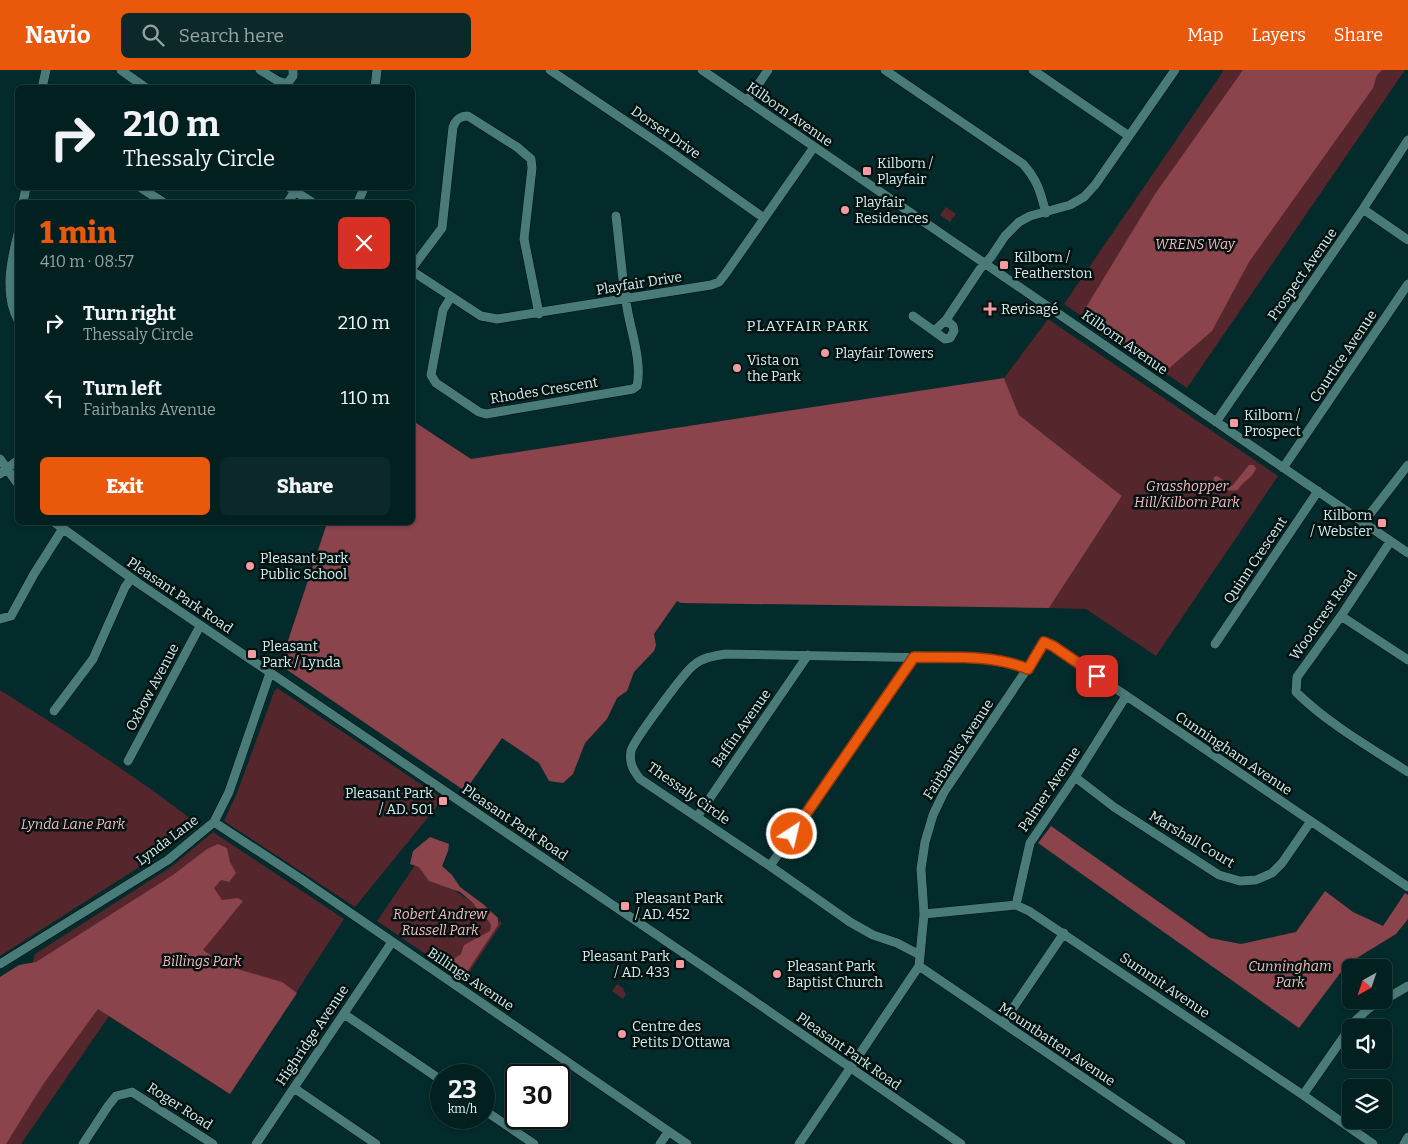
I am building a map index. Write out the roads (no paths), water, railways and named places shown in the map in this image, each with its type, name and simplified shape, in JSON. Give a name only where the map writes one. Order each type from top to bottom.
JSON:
[{"type":"street","points":[[43,85],[46,70]]},
{"type":"street","points":[[121,70],[142,85]]},
{"type":"street","points":[[260,70],[278,82],[287,84],[293,76],[294,70]]},
{"type":"street","points":[[375,85],[377,70]]},
{"type":"street","name":"Dorset Drive","points":[[550,70],[764,218]]},
{"type":"street","name":"Kilborn Avenue","points":[[702,70],[1408,553]]},
{"type":"street","points":[[747,101],[768,70]]},
{"type":"street","points":[[885,70],[1023,164],[1034,176],[1046,212]]},
{"type":"street","points":[[1033,70],[1129,136]]},
{"type":"street","points":[[934,331],[946,320],[976,274],[1005,236],[1019,222],[1030,216],[1070,205],[1084,197],[1095,185],[1175,70]]},
{"type":"street","points":[[415,266],[442,228],[453,127],[459,118],[468,116],[531,160],[532,168],[524,239],[539,314]]},
{"type":"street","name":"Prospect Avenue","points":[[1216,422],[1363,209],[1408,140]]},
{"type":"street","name":"Playfair Drive","points":[[415,272],[481,316],[497,319],[539,314],[711,285],[719,282],[814,147]]},
{"type":"street","points":[[143,190],[160,200]]},
{"type":"street","points":[[294,190],[309,200]]},
{"type":"street","points":[[1363,209],[1408,240]]},
{"type":"street","points":[[616,216],[626,300]]},
{"type":"street","points":[[15,246],[11,263],[9,291],[15,310]]},
{"type":"street","name":"Courtice Avenue","points":[[1283,468],[1408,284]]},
{"type":"street","name":"Rhodes Crescent","points":[[451,297],[444,310],[430,375],[436,384],[479,412],[486,414],[633,389],[637,386],[639,380],[635,345],[626,300]]},
{"type":"street","points":[[913,316],[941,338],[945,339],[950,338],[954,328],[946,320]]},
{"type":"street","points":[[0,459],[3,471],[15,481]]},
{"type":"street","points":[[3,471],[15,462]]},
{"type":"street","points":[[1363,523],[1408,465]]},
{"type":"street","name":"Quinn Crescent","points":[[1215,644],[1318,491]]},
{"type":"street","name":"Pleasant Park Road","points":[[57,525],[200,626],[961,1144]]},
{"type":"street","points":[[0,619],[11,616],[34,574],[62,530]]},
{"type":"street","name":"Woodcrest Road","points":[[1390,542],[1341,616],[1297,677],[1296,692],[1306,702],[1350,734],[1408,772]]},
{"type":"street","points":[[54,711],[93,659],[130,578]]},
{"type":"street","points":[[1341,616],[1408,660]]},
{"type":"street","name":"Oxbow Avenue","points":[[128,761],[200,626]]},
{"type":"street","name":"Fairbanks Avenue","points":[[799,1144],[919,966],[924,914],[921,869],[925,842],[933,815],[944,792],[1028,669],[1044,642]]},
{"type":"street","name":"Cunningham Avenue","points":[[1044,642],[1053,646],[1408,887]]},
{"type":"street","name":"Thessaly Circle","points":[[920,955],[897,943],[873,935],[850,922],[640,779],[630,766],[631,749],[682,677],[694,664],[710,657],[726,654],[991,659],[1028,669]]},
{"type":"street","name":"Baffin Avenue","points":[[696,817],[808,655]]},
{"type":"street","points":[[770,866],[914,657]]},
{"type":"street","name":"Lynda Lane","points":[[0,964],[168,860],[214,822],[229,792],[270,673]]},
{"type":"street","name":"Palmer Avenue","points":[[1016,905],[1030,843],[1075,777],[1126,696]]},
{"type":"street","name":"Marshall Court","points":[[1075,777],[1114,807],[1219,875],[1240,881],[1256,880],[1272,873],[1311,821]]},
{"type":"street","name":"Billings Avenue","points":[[214,822],[687,1144]]},
{"type":"street","points":[[924,914],[1016,905]]},
{"type":"street","name":"Summit Avenue","points":[[1016,905],[1064,933],[1373,1144]]},
{"type":"street","points":[[1003,1023],[1064,933]]},
{"type":"street","name":"Highridge Avenue","points":[[256,1144],[392,942]]},
{"type":"street","name":"Mountbatten Avenue","points":[[919,966],[1181,1144]]},
{"type":"street","points":[[1392,995],[1408,986]]},
{"type":"street","points":[[1303,1095],[1354,1022],[1368,1009]]},
{"type":"street","points":[[344,1014],[430,1073]]},
{"type":"street","points":[[294,1088],[376,1144]]},
{"type":"street","name":"Roger Road","points":[[83,1144],[116,1096],[132,1092],[213,1144]]},
{"type":"street","points":[[495,1117],[534,1144]]},
{"type":"street","points":[[660,1144],[668,1132]]},
{"type":"street","points":[[1404,1144],[1408,1137]]},
{"type":"place","name":"Kilborn / Playfair","points":[[867,171]]},
{"type":"place","name":"Playfair Residences","points":[[845,210]]},
{"type":"place","name":"Kilborn / Featherston","points":[[1004,265]]},
{"type":"place","name":"Revisagé","points":[[990,309]]},
{"type":"place","name":"Playfair Towers","points":[[825,353]]},
{"type":"place","name":"Vista on the Park","points":[[737,368]]},
{"type":"place","name":"Kilborn / Prospect","points":[[1234,423]]},
{"type":"place","name":"Kilborn / Webster","points":[[1382,523]]},
{"type":"place","name":"Pleasant Park Public School","points":[[250,566]]},
{"type":"place","name":"Pleasant Park / Lynda","points":[[252,654]]},
{"type":"place","name":"Pleasant Park / AD. 501","points":[[443,801]]},
{"type":"place","name":"Pleasant Park / AD. 452","points":[[625,906]]},
{"type":"place","name":"Pleasant Park / AD. 433","points":[[680,964]]},
{"type":"place","name":"Pleasant Park Baptist Church","points":[[777,974]]},
{"type":"place","name":"Centre des Petits D'Ottawa","points":[[622,1034]]},
{"type":"district","name":"PLAYFAIR PARK","points":[[808,326]]},
{"type":"park label","name":"WRENS Way","points":[[1195,244]]},
{"type":"park label","name":"Grasshopper Hill/Kilborn Park","points":[[1187,494]]},
{"type":"park label","name":"Lynda Lane Park","points":[[73,824]]},
{"type":"park label","name":"Robert Andrew Russell Park","points":[[440,922]]},
{"type":"park label","name":"Billings Park","points":[[202,961]]},
{"type":"park label","name":"Cunningham Park","points":[[1290,974]]}]
